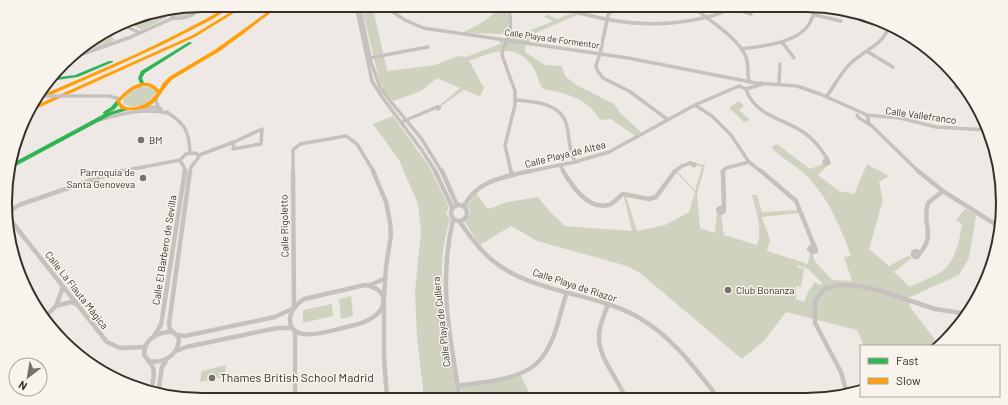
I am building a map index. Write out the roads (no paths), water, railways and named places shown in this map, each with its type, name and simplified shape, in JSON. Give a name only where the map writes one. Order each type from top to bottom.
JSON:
[{"type":"main road","points":[[50,88],[183,31],[216,12]]},
{"type":"main road","points":[[45,96],[171,40],[222,12]]},
{"type":"main road","points":[[39,106],[194,36],[234,12]]},
{"type":"main road","points":[[158,95],[157,88],[146,85],[140,78],[143,72],[235,12]]},
{"type":"main road","points":[[16,164],[109,114],[126,109],[142,108],[148,105],[158,95],[165,82],[211,54],[269,12]]},
{"type":"main road","points":[[57,79],[76,76],[126,56]]},
{"type":"main road","points":[[17,159],[113,108],[123,94],[132,88],[163,82],[176,76]]},
{"type":"main road","points":[[119,100],[122,107],[126,109]]},
{"type":"street","points":[[84,53],[140,33],[173,18],[180,19],[192,15],[196,12]]},
{"type":"street","points":[[358,12],[369,58],[382,91],[438,163],[457,206]]},
{"type":"street","points":[[360,12],[372,82],[401,123],[417,142],[432,165],[452,207]]},
{"type":"street","name":"Calle Playa de Formentor","points":[[394,12],[405,20],[423,28],[699,70],[749,82],[764,84]]},
{"type":"street","points":[[510,12],[512,25],[502,52],[502,57],[514,86],[515,100],[513,117],[505,144],[505,152],[512,175]]},
{"type":"street","points":[[573,12],[607,20],[666,25],[686,23],[718,15],[723,12]]},
{"type":"street","points":[[611,12],[608,15],[600,54],[596,65],[597,70],[603,78],[629,91],[667,119]]},
{"type":"street","points":[[699,12],[741,48],[782,42],[798,35],[806,30],[813,21],[815,12]]},
{"type":"street","points":[[746,12],[751,14]]},
{"type":"street","points":[[815,15],[841,21]]},
{"type":"street","points":[[129,27],[140,33]]},
{"type":"street","points":[[827,96],[851,62],[868,52],[882,40],[887,31]]},
{"type":"street","points":[[782,42],[794,58]]},
{"type":"street","points":[[369,58],[428,47]]},
{"type":"street","name":"Calle Playa de Formentor","points":[[741,48],[747,60],[747,77],[753,87]]},
{"type":"street","points":[[868,52],[893,67]]},
{"type":"street","points":[[779,84],[780,64]]},
{"type":"street","name":"Calle Playa de Formentor","points":[[725,76],[746,89]]},
{"type":"street","points":[[739,84],[747,77]]},
{"type":"street","name":"Calle Playa de Altea","points":[[464,206],[472,194],[482,184],[512,175],[575,162],[609,152],[667,119],[739,84]]},
{"type":"street","points":[[828,160],[817,145],[801,131],[762,110],[752,101],[747,94],[746,89],[764,84],[779,84],[803,88],[827,96],[862,113],[868,117],[869,124]]},
{"type":"street","points":[[45,96],[109,96],[123,94]]},
{"type":"street","points":[[158,95],[156,104],[159,108]]},
{"type":"street","points":[[109,96],[119,100]]},
{"type":"street","points":[[515,100],[529,100],[548,106],[564,118],[567,128],[567,142],[575,162]]},
{"type":"street","points":[[837,101],[869,124],[913,168],[943,191],[976,210],[995,224]]},
{"type":"street","points":[[695,105],[712,116],[726,130],[749,162],[786,191],[796,201],[802,211],[815,248]]},
{"type":"street","points":[[142,108],[149,106],[159,108],[186,127],[189,135],[190,152]]},
{"type":"street","points":[[401,123],[437,107]]},
{"type":"street","points":[[94,122],[116,115],[150,110],[168,113]]},
{"type":"street","points":[[857,115],[862,113]]},
{"type":"street","points":[[863,120],[868,117]]},
{"type":"street","name":"Calle Vallefranco","points":[[868,117],[900,118],[936,127],[981,130]]},
{"type":"street","points":[[13,208],[96,178],[180,160],[182,156],[190,152],[199,155],[234,142],[262,129],[261,144],[233,149],[234,142]]},
{"type":"street","name":"Calle Rigoletto","points":[[293,329],[289,319],[293,308],[294,296],[292,154],[295,147],[346,136],[350,137],[358,146],[371,167],[384,196],[389,212],[391,234],[384,279]]},
{"type":"street","points":[[180,160],[180,163],[183,165],[189,165],[195,163],[199,155]]},
{"type":"street","points":[[724,209],[722,172],[726,168],[749,162]]},
{"type":"street","name":"Calle El Barbero de Sevilla","points":[[175,334],[168,324],[191,167],[195,163]]},
{"type":"street","points":[[560,165],[574,189],[590,202],[600,206],[609,206],[623,194],[633,194],[647,199],[655,198],[662,191],[667,180],[674,171],[690,163]]},
{"type":"street","name":"Calle El Barbero de Sevilla","points":[[154,336],[161,325],[185,169],[183,165]]},
{"type":"street","points":[[919,254],[928,242],[929,234],[925,211],[927,205],[932,198],[943,191]]},
{"type":"street","points":[[464,206],[468,212],[465,219],[459,221],[453,220],[449,213],[452,207],[464,206]]},
{"type":"street","name":"Calle Playa de Cullera","points":[[453,220],[448,235],[443,281],[459,393]]},
{"type":"street","name":"Calle Playa de Riazor","points":[[459,221],[477,247],[512,273],[529,280],[608,304],[635,316],[662,335],[687,358],[714,393]]},
{"type":"street","name":"Calle La Flauta Mágica","points":[[13,222],[106,342],[112,347],[124,349],[144,347]]},
{"type":"street","points":[[152,387],[154,375],[153,365],[144,355],[144,347],[154,336],[164,332],[185,336],[270,318],[285,313],[302,300],[377,283],[384,279],[383,324],[387,393]]},
{"type":"street","points":[[846,388],[839,366],[815,324],[814,305],[818,296],[824,290],[832,286],[842,284],[862,286],[935,309],[961,313]]},
{"type":"street","points":[[369,285],[376,287],[384,296]]},
{"type":"street","points":[[48,314],[56,306],[64,287]]},
{"type":"street","points":[[458,386],[518,374],[530,369],[540,361],[548,349],[567,292]]},
{"type":"street","points":[[294,296],[296,299],[302,300]]},
{"type":"street","points":[[56,306],[71,302],[76,304]]},
{"type":"street","points":[[159,388],[162,367],[167,359],[176,351],[188,346],[270,329],[293,329],[303,334],[313,335],[373,319],[381,310],[384,303]]},
{"type":"street","points":[[608,304],[599,336],[601,348],[623,393]]},
{"type":"street","points":[[373,319],[379,320],[383,324]]},
{"type":"street","points":[[293,329],[295,344],[295,393]]},
{"type":"street","points":[[175,334],[179,342],[176,351]]},
{"type":"street","points":[[295,344],[297,338],[303,334]]},
{"type":"street","points":[[148,361],[157,362],[167,359]]},
{"type":"place","name":"BM","points":[[141,140]]},
{"type":"place","name":"Parroquia de Santa Genoveva","points":[[143,178]]},
{"type":"place","name":"Club Bonanza","points":[[728,290]]},
{"type":"place","name":"Thames British School Madrid","points":[[212,378]]}]
